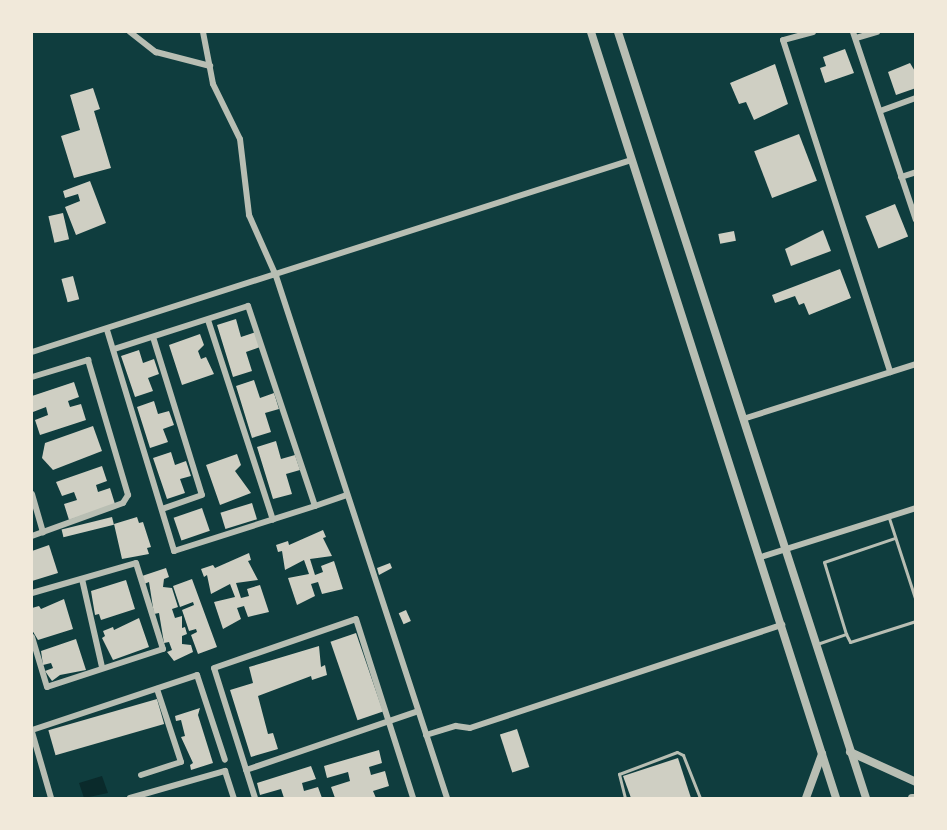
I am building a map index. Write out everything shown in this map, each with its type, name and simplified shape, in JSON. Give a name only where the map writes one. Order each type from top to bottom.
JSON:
[{"type":"street","points":[[130,32],[156,52],[210,66]]},
{"type":"street","points":[[203,32],[223,110],[240,139],[249,215],[276,276],[447,798]]},
{"type":"street","points":[[591,32],[761,557],[836,798]]},
{"type":"street","points":[[618,32],[866,798]]},
{"type":"street","points":[[813,32],[783,40],[890,372]]},
{"type":"street","points":[[878,32],[854,35],[915,220]]},
{"type":"street","points":[[879,111],[915,98]]},
{"type":"street","points":[[32,352],[276,276],[631,160]]},
{"type":"street","points":[[901,177],[915,172]]},
{"type":"street","points":[[114,350],[248,306],[315,506]]},
{"type":"street","points":[[208,320],[273,520]]},
{"type":"street","points":[[107,330],[174,551],[347,495]]},
{"type":"street","points":[[153,337],[202,495],[162,509]]},
{"type":"street","points":[[32,377],[88,360],[128,495],[123,503],[32,536]]},
{"type":"street","points":[[743,419],[915,364]]},
{"type":"street","points":[[32,494],[43,532]]},
{"type":"street","points":[[761,557],[915,508]]},
{"type":"street","points":[[32,593],[136,563],[163,649],[102,667],[47,687],[32,637]]},
{"type":"street","points":[[82,579],[102,667]]},
{"type":"street","points":[[255,798],[214,668],[356,619],[413,798]]},
{"type":"street","points":[[426,735],[456,726],[470,728],[782,626]]},
{"type":"street","points":[[51,798],[32,731],[197,675],[225,760]]},
{"type":"street","points":[[141,775],[181,762],[157,689]]},
{"type":"street","points":[[246,770],[418,711]]},
{"type":"street","points":[[850,752],[915,782]]},
{"type":"street","points":[[806,798],[823,753]]},
{"type":"street","points":[[130,798],[225,771],[234,798]]},
{"type":"lane","points":[[888,516],[915,601]]},
{"type":"lane","points":[[895,538],[824,562],[850,642],[915,621]]},
{"type":"lane","points":[[816,645],[846,634]]},
{"type":"lane","points":[[625,798],[619,774],[681,752],[700,798]]},
{"type":"water","points":[[102,776],[108,793],[84,798],[79,783]]},
{"type":"building","points":[[845,49],[854,73],[825,83],[820,68],[826,66],[823,57]]},
{"type":"building","points":[[910,63],[916,73],[916,88],[896,95],[888,72]]},
{"type":"building","points":[[775,64],[788,104],[754,120],[746,102],[739,104],[730,83]]},
{"type":"building","points":[[93,88],[100,109],[94,111],[111,168],[74,178],[61,136],[80,130],[70,95]]},
{"type":"building","points":[[799,134],[817,181],[772,198],[754,151]]},
{"type":"building","points":[[90,181],[106,223],[76,235],[65,207],[80,201],[78,194],[65,198],[63,191]]},
{"type":"building","points":[[895,204],[908,236],[878,248],[865,216]]},
{"type":"building","points":[[63,213],[69,239],[54,243],[48,216]]},
{"type":"building","points":[[823,230],[831,251],[791,266],[785,249]]},
{"type":"building","points":[[734,231],[736,241],[720,244],[718,234]]},
{"type":"building","points":[[840,269],[851,298],[809,315],[804,303],[799,305],[795,296],[775,303],[772,295]]},
{"type":"building","points":[[73,276],[79,299],[68,302],[61,279]]},
{"type":"building","points":[[236,319],[241,337],[256,332],[260,347],[246,352],[252,371],[233,377],[217,325]]},
{"type":"building","points":[[200,334],[204,345],[198,351],[201,359],[206,357],[214,374],[182,385],[169,345]]},
{"type":"building","points":[[139,350],[143,363],[154,359],[159,374],[148,378],[153,391],[135,397],[121,356]]},
{"type":"building","points":[[254,380],[260,398],[274,393],[279,409],[265,413],[271,432],[252,438],[236,386]]},
{"type":"building","points":[[74,382],[79,397],[68,401],[70,407],[81,404],[86,420],[40,435],[35,420],[48,415],[46,407],[33,412],[32,396]]},
{"type":"building","points":[[154,401],[158,414],[169,411],[174,425],[163,429],[168,442],[150,448],[137,407]]},
{"type":"building","points":[[93,426],[102,451],[53,470],[42,458],[45,443]]},
{"type":"building","points":[[276,441],[281,459],[295,455],[300,470],[286,474],[292,494],[273,499],[257,447]]},
{"type":"building","points":[[171,452],[175,465],[186,461],[191,476],[180,479],[185,493],[167,499],[153,458]]},
{"type":"building","points":[[237,454],[241,465],[235,471],[251,493],[220,505],[206,465]]},
{"type":"building","points":[[102,466],[107,481],[96,485],[98,492],[110,488],[115,504],[69,520],[64,504],[77,500],[74,492],[62,496],[56,482]]},
{"type":"building","points":[[252,503],[257,519],[225,529],[220,513]]},
{"type":"building","points":[[202,508],[210,531],[181,540],[174,518]]},
{"type":"building","points":[[112,517],[114,525],[63,537],[62,530]]},
{"type":"building","points":[[137,517],[139,523],[143,522],[151,547],[147,548],[149,554],[122,559],[114,524]]},
{"type":"building","points":[[323,530],[326,537],[323,538],[332,556],[310,559],[315,575],[323,572],[321,566],[334,561],[343,589],[322,594],[318,582],[311,584],[315,596],[297,605],[288,578],[309,574],[304,560],[285,570],[282,551],[278,552],[276,545],[288,541],[289,545]]},
{"type":"building","points":[[49,545],[58,573],[32,581],[32,551]]},
{"type":"building","points":[[249,553],[251,560],[248,561],[258,580],[236,583],[241,598],[249,596],[247,589],[260,585],[269,612],[248,617],[244,606],[237,608],[241,619],[223,629],[214,602],[235,597],[230,584],[211,594],[207,575],[204,577],[201,569],[213,565],[215,568]]},
{"type":"building","points":[[390,563],[392,568],[379,575],[377,568]]},
{"type":"building","points":[[166,568],[169,577],[164,579],[163,587],[172,588],[178,607],[172,609],[175,618],[182,616],[182,628],[185,627],[187,634],[182,636],[182,644],[191,645],[193,652],[174,661],[167,652],[172,650],[169,642],[164,643],[159,613],[154,614],[149,582],[144,584],[142,576]]},
{"type":"building","points":[[192,579],[217,647],[198,654],[191,635],[197,632],[196,629],[189,631],[182,610],[194,605],[193,602],[180,607],[173,586]]},
{"type":"building","points":[[126,580],[135,609],[101,620],[99,614],[95,615],[91,591]]},
{"type":"building","points":[[64,599],[73,629],[38,640],[32,630],[32,608],[39,606],[41,609]]},
{"type":"building","points":[[406,610],[411,621],[404,624],[399,613]]},
{"type":"building","points":[[139,618],[149,647],[113,660],[102,638],[105,636],[103,631],[113,627],[114,630]]},
{"type":"building","points":[[356,633],[383,711],[357,720],[330,642]]},
{"type":"building","points":[[76,639],[86,670],[60,675],[52,681],[45,671],[53,668],[51,663],[43,665],[41,651]]},
{"type":"building","points":[[319,646],[321,667],[325,665],[327,675],[312,680],[311,676],[258,696],[268,734],[273,733],[278,749],[251,757],[230,690],[253,683],[249,667]]},
{"type":"building","points":[[157,699],[164,724],[56,755],[48,730]]},
{"type":"building","points":[[200,708],[198,715],[213,763],[191,770],[190,765],[193,763],[181,737],[185,736],[181,720],[176,721],[175,716]]},
{"type":"building","points":[[517,729],[529,767],[512,773],[500,735]]},
{"type":"building","points":[[379,750],[382,763],[369,767],[371,775],[385,771],[389,786],[373,791],[376,798],[335,798],[331,787],[350,781],[348,772],[327,778],[324,766]]},
{"type":"building","points":[[678,758],[691,798],[631,798],[623,776]]},
{"type":"building","points":[[311,766],[316,779],[302,783],[304,791],[318,787],[322,798],[284,798],[281,789],[260,795],[257,783]]}]
